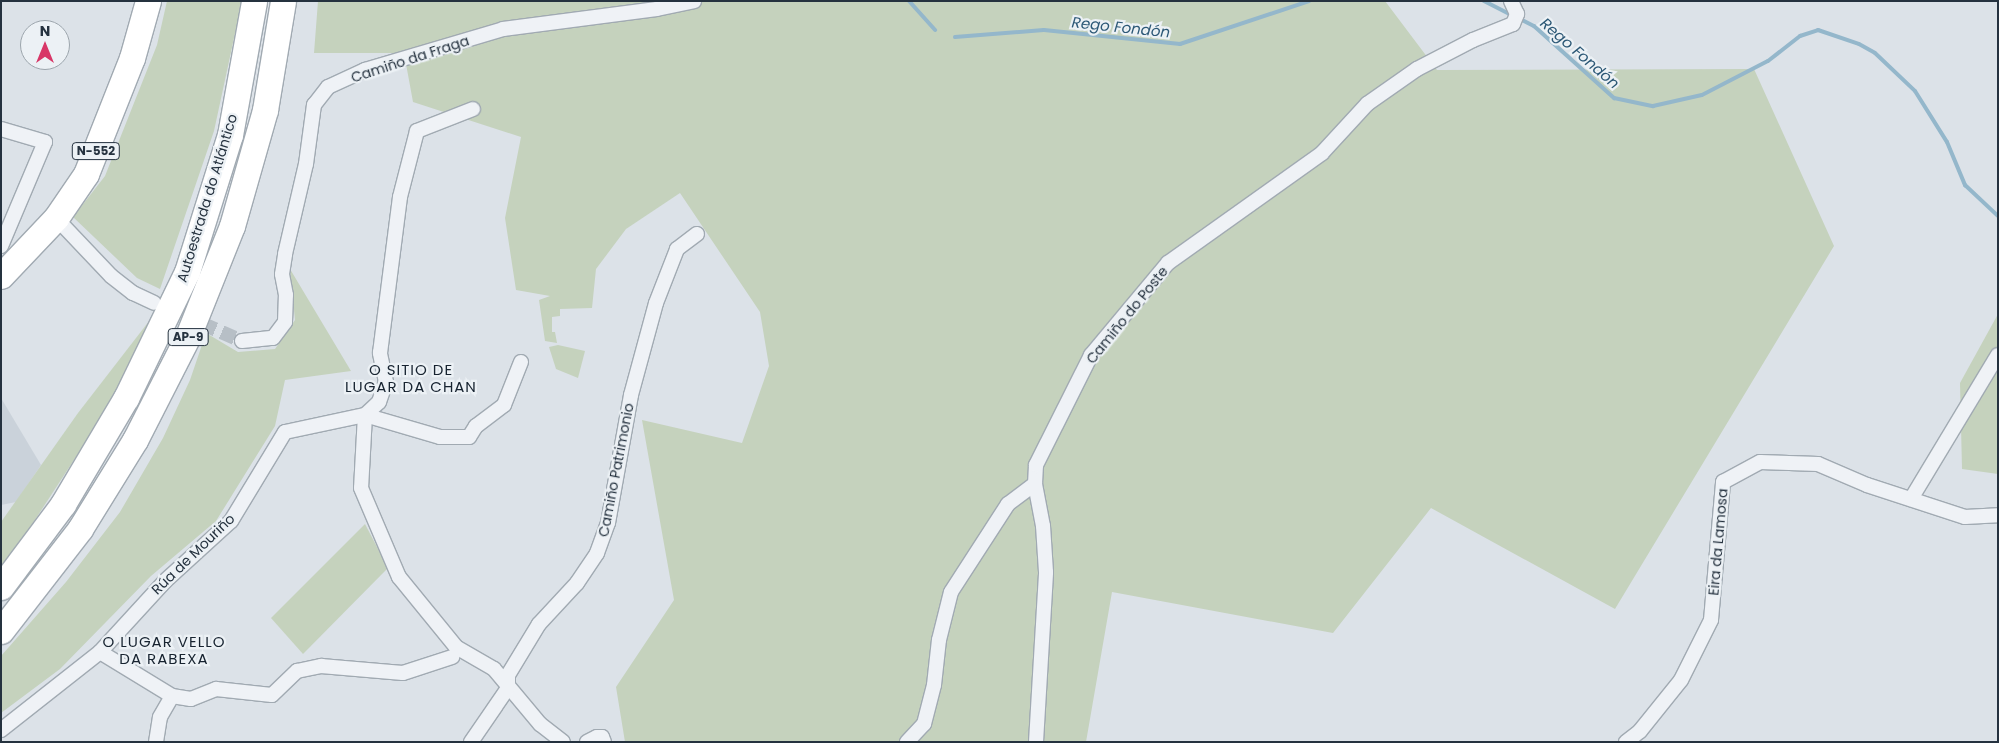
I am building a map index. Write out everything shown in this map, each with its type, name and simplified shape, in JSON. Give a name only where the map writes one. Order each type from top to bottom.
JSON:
[{"type":"highway","name":"N-552","points":[[1,276],[56,218],[86,174],[116,102],[148,1]]},
{"type":"highway","name":"Autoestrada do Atlántico","points":[[1,587],[63,504],[126,398],[186,272],[230,135],[254,1]]},
{"type":"highway","name":"Autoestrada do Atlántico","points":[[1,631],[80,529],[135,440],[188,336],[232,226],[245,182],[265,110],[284,1]]},
{"type":"street","name":"Camiño da Fraga","points":[[242,341],[273,338],[285,322],[286,295],[282,274],[285,254],[306,164],[314,105],[328,87],[365,70],[503,29],[657,9],[694,1]]},
{"type":"street","name":"Camiño do Poste","points":[[1036,742],[1046,572],[1043,526],[1035,484],[1036,465],[1091,355],[1168,263],[1322,153],[1367,104],[1417,69],[1473,40],[1513,24],[1517,14],[1511,1]]},
{"type":"street","points":[[473,110],[417,131],[400,197],[380,353],[386,382],[379,402],[365,414],[361,488],[399,577],[456,647],[494,668],[508,688],[540,724],[564,742]]},
{"type":"street","points":[[1,129],[45,142],[1,246]]},
{"type":"street","points":[[56,218],[111,276],[133,293],[154,303]]},
{"type":"street","name":"Camiño Patrimonio","points":[[471,742],[508,688],[508,675],[539,624],[577,583],[597,553],[608,523],[631,394],[656,304],[678,249],[697,234]]},
{"type":"street","points":[[1998,356],[1911,499],[1965,517],[1998,515]]},
{"type":"street","points":[[365,414],[440,437],[469,437],[476,426],[504,405],[521,362]]},
{"type":"street","name":"Rúa de Mouriño","points":[[1,730],[100,652],[164,581],[232,521],[285,432],[365,414]]},
{"type":"street","name":"Eira da Lamosa","points":[[1626,742],[1640,731],[1681,680],[1711,620],[1723,482],[1760,462],[1818,464],[1867,485],[1911,499]]},
{"type":"street","points":[[906,742],[924,724],[934,685],[938,640],[951,592],[1008,504],[1035,484]]},
{"type":"street","points":[[100,652],[172,696],[191,699],[216,689],[272,695],[297,671],[321,666],[403,673],[452,657]]},
{"type":"street","points":[[156,742],[160,717],[172,696]]},
{"type":"street","points":[[587,742],[602,737],[604,742]]},
{"type":"shaded area","points":[[1,398],[41,465],[16,502],[1,505]]},
{"type":"green space","points":[[167,1],[242,1],[214,131],[160,289],[137,278],[73,217],[105,176],[157,45]]},
{"type":"green space","points":[[318,1],[1385,1],[1437,70],[1754,69],[1834,246],[1615,609],[1431,508],[1333,633],[1112,592],[1086,742],[625,742],[616,687],[674,600],[642,420],[742,443],[769,366],[760,312],[680,193],[626,229],[596,269],[592,308],[560,309],[560,316],[552,317],[552,332],[555,332],[557,343],[545,341],[539,300],[550,296],[516,290],[505,218],[521,137],[413,102],[404,53],[314,53]]},
{"type":"green space","points":[[290,269],[351,371],[285,380],[275,426],[216,521],[151,576],[60,669],[1,713],[1,656],[66,582],[120,512],[163,438],[190,380],[206,333],[238,352],[275,349],[295,320]]},
{"type":"green space","points":[[1998,314],[1998,474],[1962,469],[1960,383]]},
{"type":"green space","points":[[153,316],[115,397],[1,572],[1,522],[78,413]]},
{"type":"green space","points":[[558,345],[585,351],[578,378],[556,369],[549,347]]},
{"type":"green space","points":[[365,524],[388,568],[303,654],[271,618]]},
{"type":"waterway","name":"Rego Fondón","points":[[909,1],[935,30]]},
{"type":"waterway","name":"Rego Fondón","points":[[955,37],[1044,30],[1180,44],[1309,1]]},
{"type":"waterway","name":"Rego Fondón","points":[[1484,1],[1514,16]]},
{"type":"waterway","name":"Rego Fondón","points":[[1520,19],[1534,26],[1614,98],[1653,106],[1702,95],[1768,61],[1800,36],[1818,30],[1859,44],[1875,53],[1915,91],[1947,142],[1965,185],[1998,216]]},
{"type":"tunnel","points":[[164,307],[242,341]]},
{"type":"district","name":"O SITIO DE LUGAR DA CHAN","points":[[411,378]]},
{"type":"district","name":"O LUGAR VELLO DA RABEXA","points":[[164,650]]}]
